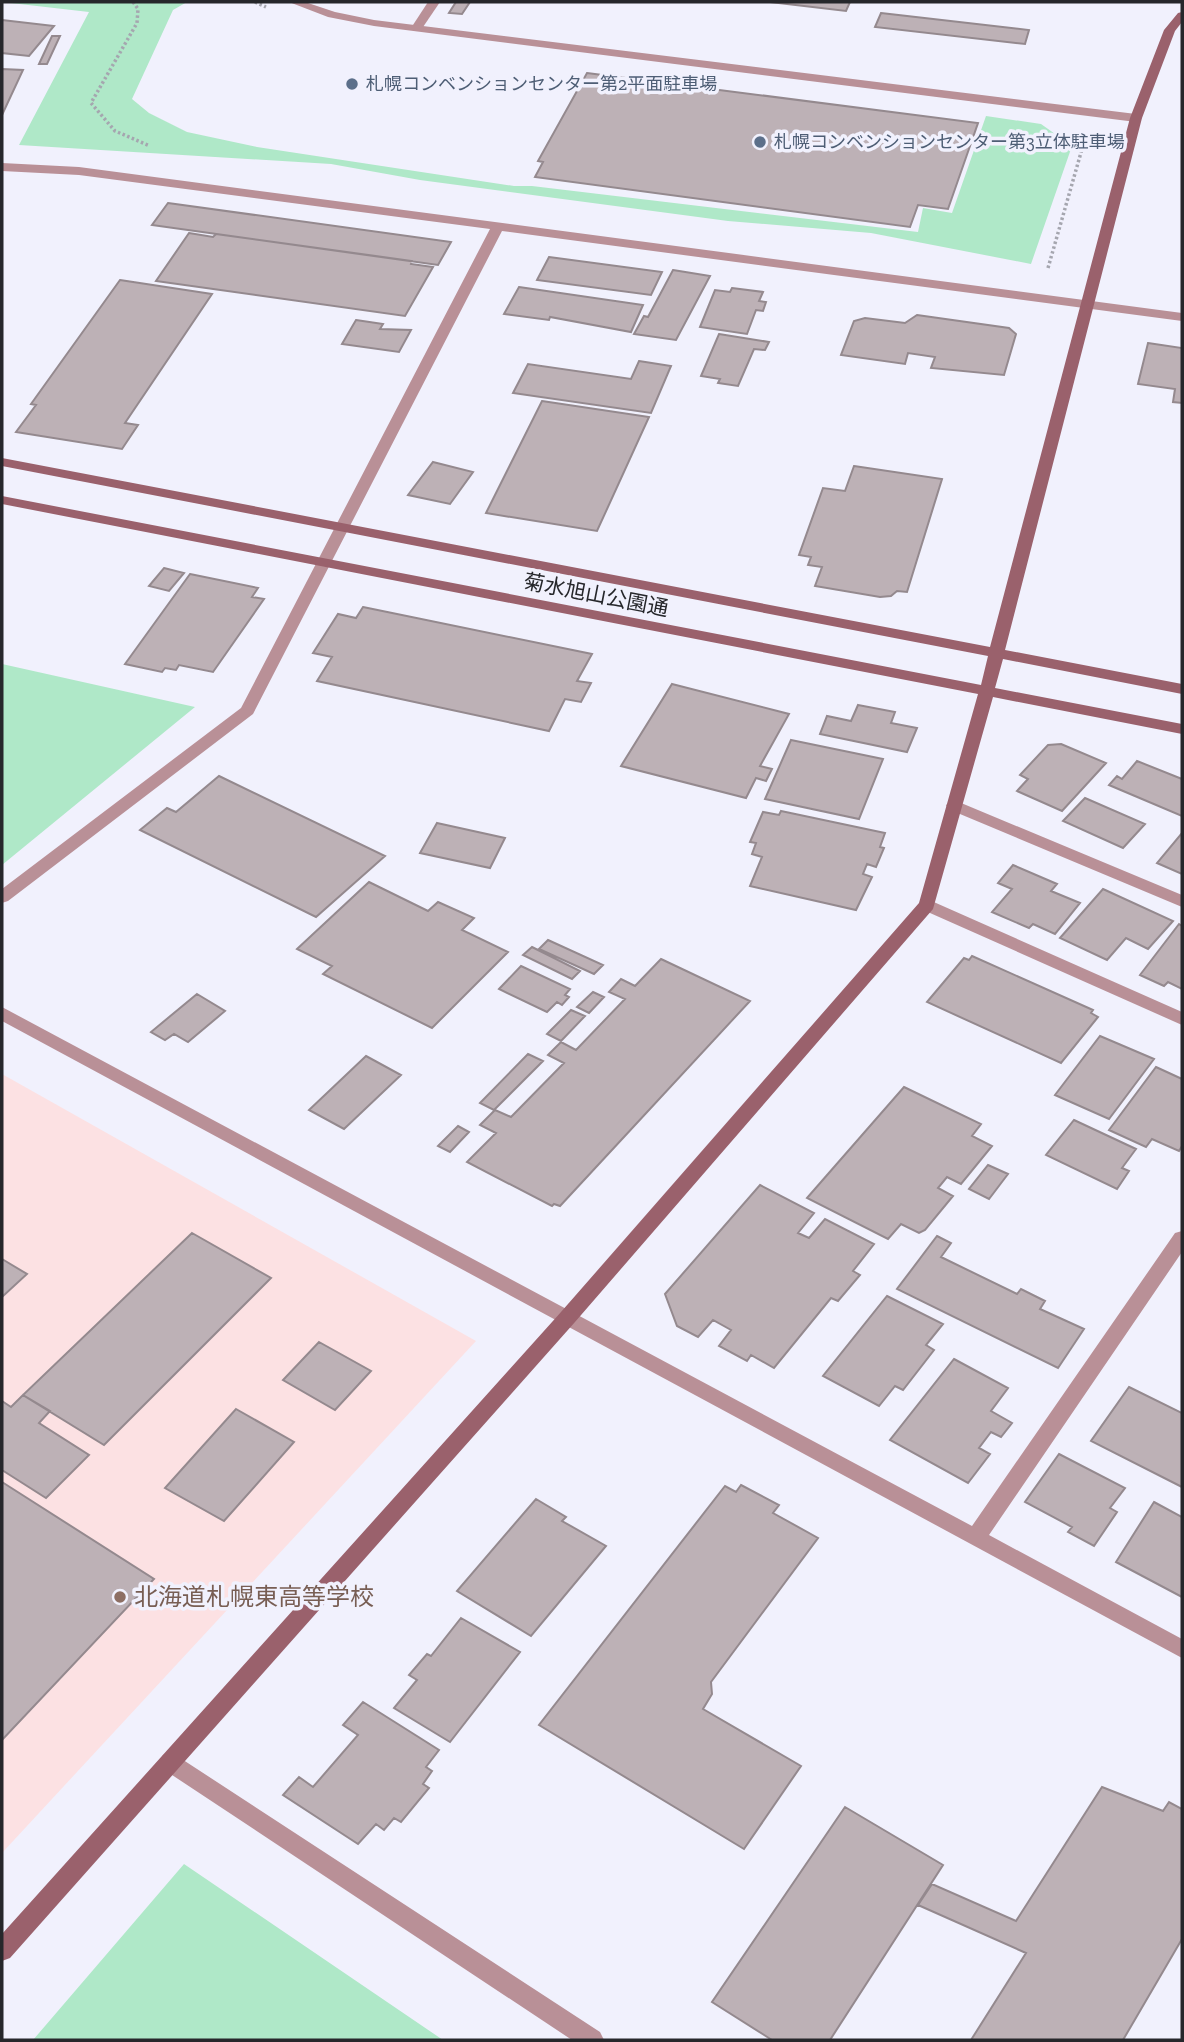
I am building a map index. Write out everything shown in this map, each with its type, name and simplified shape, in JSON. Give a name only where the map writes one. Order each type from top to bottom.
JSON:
[{"type":"street","points":[[295,2],[332,15],[417,28],[1136,118]]},
{"type":"street","points":[[417,28],[434,2]]},
{"type":"street","points":[[2,1951],[568,1317],[927,905],[1136,118],[1170,30],[1182,15]]},
{"type":"street","points":[[2,167],[79,171],[1182,317]]},
{"type":"street","points":[[2,897],[247,711],[498,226]]},
{"type":"street","name":"菊水旭山公園通","points":[[2,462],[1182,689]]},
{"type":"street","name":"菊水旭山公園通","points":[[2,500],[1182,729]]},
{"type":"street","points":[[954,805],[1182,901]]},
{"type":"street","points":[[927,905],[1182,1019]]},
{"type":"street","points":[[2,1013],[1182,1649]]},
{"type":"street","points":[[976,1537],[1182,1238]]},
{"type":"street","points":[[171,1762],[592,2040]]},
{"type":"path","points":[[134,2],[138,9],[138,23],[91,103],[99,118],[113,132],[155,147]]},
{"type":"shaded area","name":"北海道札幌東高等学校","points":[[2,1074],[476,1341],[2,1853]]},
{"type":"green space","points":[[2,2],[187,2],[173,10],[132,99],[149,113],[187,132],[257,147],[514,186],[918,232],[923,208],[952,213],[986,116],[1041,124],[1072,146],[1031,264],[871,233],[728,221],[420,180],[331,164],[19,145],[89,12]]},
{"type":"green space","points":[[2,664],[195,707],[2,865]]},
{"type":"green space","points":[[184,1864],[443,2040],[33,2040]]},
{"type":"building","points":[[456,2],[470,2],[462,14],[449,13]]},
{"type":"building","points":[[770,2],[850,2],[846,11]]},
{"type":"building","points":[[881,13],[1029,30],[1025,44],[875,27]]},
{"type":"building","points":[[2,20],[54,26],[29,56],[2,53]]},
{"type":"building","points":[[52,36],[60,36],[47,64],[39,64]]},
{"type":"building","points":[[2,69],[23,70],[2,115]]},
{"type":"building","name":"札幌コンベンションセンター第3立体駐車場","points":[[587,73],[978,123],[948,209],[918,205],[910,227],[535,177],[543,162],[538,161]]},
{"type":"building","points":[[168,203],[451,242],[438,265],[152,225]]},
{"type":"building","points":[[189,233],[213,237],[216,234],[412,261],[411,264],[433,267],[405,316],[156,281]]},
{"type":"building","points":[[549,257],[662,272],[651,295],[537,280]]},
{"type":"building","points":[[673,270],[710,276],[676,340],[634,334],[644,316],[648,317]]},
{"type":"building","points":[[120,280],[212,294],[125,423],[138,425],[122,449],[16,432],[36,405],[31,404]]},
{"type":"building","points":[[519,287],[643,305],[631,332],[550,317],[549,320],[504,314]]},
{"type":"building","points":[[732,288],[763,292],[759,301],[766,302],[763,311],[756,310],[747,334],[700,327],[715,290],[730,292]]},
{"type":"building","points":[[917,315],[1009,328],[1016,334],[1004,375],[931,368],[935,357],[908,353],[905,364],[841,355],[854,321],[865,318],[905,323]]},
{"type":"building","points":[[356,320],[383,324],[380,329],[411,330],[399,352],[342,344]]},
{"type":"building","points":[[719,334],[769,342],[765,350],[754,349],[738,386],[718,383],[720,379],[701,376]]},
{"type":"building","points":[[1148,343],[1182,348],[1182,403],[1173,402],[1175,389],[1138,384]]},
{"type":"building","points":[[639,361],[671,366],[651,413],[513,393],[528,364],[631,379]]},
{"type":"building","points":[[542,401],[649,417],[597,531],[486,513]]},
{"type":"building","points":[[433,462],[473,472],[450,504],[408,495]]},
{"type":"building","points":[[854,466],[942,479],[907,592],[897,591],[891,596],[880,597],[815,586],[822,567],[808,565],[811,557],[799,555],[823,488],[845,491]]},
{"type":"building","points":[[164,568],[184,573],[169,591],[149,586]]},
{"type":"building","points":[[190,574],[258,588],[252,597],[264,599],[213,672],[179,665],[176,670],[165,668],[162,672],[125,664]]},
{"type":"building","points":[[363,607],[592,654],[577,681],[591,683],[581,702],[565,699],[549,731],[317,681],[332,657],[313,653],[338,614],[356,618]]},
{"type":"building","points":[[672,684],[789,714],[760,766],[772,769],[766,781],[756,778],[746,798],[621,766]]},
{"type":"building","points":[[858,705],[895,712],[891,723],[917,728],[907,752],[820,734],[827,716],[851,721]]},
{"type":"building","points":[[791,740],[883,759],[859,819],[765,799]]},
{"type":"building","points":[[1061,744],[1106,763],[1062,811],[1017,791],[1028,779],[1020,775],[1048,745]]},
{"type":"building","points":[[1137,761],[1182,779],[1182,816],[1109,785],[1117,776],[1122,779]]},
{"type":"building","points":[[219,776],[385,856],[316,917],[140,830],[167,808],[176,812]]},
{"type":"building","points":[[1085,798],[1145,824],[1123,848],[1063,821]]},
{"type":"building","points":[[781,811],[885,833],[880,847],[884,848],[876,867],[867,864],[863,874],[872,877],[856,910],[750,886],[762,857],[752,854],[756,843],[750,842],[763,812],[779,815]]},
{"type":"building","points":[[437,823],[505,838],[490,868],[420,853]]},
{"type":"building","points":[[1182,833],[1182,874],[1157,863]]},
{"type":"building","points":[[1013,865],[1057,884],[1051,891],[1080,903],[1055,934],[1033,924],[1029,928],[992,912],[1012,889],[998,883]]},
{"type":"building","points":[[369,882],[428,911],[438,902],[474,918],[462,930],[508,952],[432,1028],[323,974],[332,966],[297,949]]},
{"type":"building","points":[[1103,889],[1173,921],[1148,949],[1126,938],[1107,960],[1060,938]]},
{"type":"building","points":[[1179,924],[1182,926],[1182,989],[1168,982],[1164,986],[1140,975]]},
{"type":"building","points":[[548,940],[603,965],[594,974],[539,949]]},
{"type":"building","points":[[532,947],[580,971],[572,979],[523,955]]},
{"type":"building","points":[[972,956],[1093,1010],[1091,1013],[1098,1017],[1061,1063],[927,1002],[964,958],[969,960]]},
{"type":"building","points":[[661,959],[750,1001],[560,1206],[552,1206],[467,1162],[496,1133],[480,1125],[495,1110],[511,1117],[564,1063],[548,1055],[561,1042],[576,1050],[625,999],[609,992],[621,979],[635,986]]},
{"type":"building","points":[[521,966],[570,989],[565,995],[569,997],[562,1005],[557,1002],[547,1012],[499,989]]},
{"type":"building","points":[[593,992],[604,997],[589,1013],[577,1007]]},
{"type":"building","points":[[197,994],[225,1011],[188,1042],[174,1034],[165,1040],[151,1032]]},
{"type":"building","points":[[571,1010],[585,1016],[561,1041],[547,1034]]},
{"type":"building","points":[[1100,1036],[1154,1059],[1109,1119],[1055,1095]]},
{"type":"building","points":[[528,1054],[543,1061],[494,1110],[480,1103]]},
{"type":"building","points":[[366,1056],[401,1075],[344,1129],[309,1110]]},
{"type":"building","points":[[1156,1067],[1182,1079],[1182,1146],[1179,1151],[1152,1139],[1146,1147],[1109,1130]]},
{"type":"building","points":[[904,1087],[981,1124],[972,1136],[992,1146],[961,1184],[947,1177],[938,1188],[953,1196],[925,1230],[919,1233],[901,1224],[888,1239],[807,1198]]},
{"type":"building","points":[[1074,1120],[1136,1149],[1122,1168],[1129,1171],[1117,1189],[1046,1155]]},
{"type":"building","points":[[458,1126],[469,1132],[450,1152],[438,1146]]},
{"type":"building","points":[[988,1165],[1008,1174],[989,1199],[969,1189]]},
{"type":"building","points":[[760,1185],[814,1213],[798,1233],[809,1238],[825,1219],[874,1244],[853,1271],[860,1275],[838,1301],[831,1298],[774,1368],[751,1355],[747,1361],[719,1346],[731,1330],[713,1320],[698,1337],[677,1326],[665,1294]]},
{"type":"building","points":[[192,1233],[271,1278],[104,1445],[23,1395]]},
{"type":"building","points":[[937,1236],[951,1243],[941,1257],[1017,1294],[1021,1289],[1045,1301],[1040,1309],[1084,1329],[1058,1368],[897,1289]]},
{"type":"building","points":[[2,1259],[27,1274],[2,1297]]},
{"type":"building","points":[[887,1296],[943,1324],[926,1345],[934,1350],[903,1390],[895,1386],[879,1406],[823,1376]]},
{"type":"building","points":[[319,1342],[371,1371],[335,1410],[283,1380]]},
{"type":"building","points":[[954,1359],[1008,1388],[991,1411],[1012,1423],[1001,1437],[991,1432],[979,1448],[990,1454],[968,1483],[890,1440]]},
{"type":"building","points":[[1129,1387],[1182,1413],[1182,1487],[1091,1441]]},
{"type":"building","points":[[23,1395],[50,1411],[39,1423],[89,1455],[46,1498],[2,1470],[2,1401],[11,1407]]},
{"type":"building","points":[[236,1409],[294,1442],[224,1521],[165,1488]]},
{"type":"building","points":[[1059,1454],[1125,1488],[1110,1508],[1117,1512],[1094,1546],[1068,1532],[1072,1527],[1025,1502]]},
{"type":"building","points":[[2,1482],[154,1579],[2,1740]]},
{"type":"building","points":[[741,1485],[779,1505],[773,1513],[818,1538],[711,1682],[712,1694],[703,1709],[801,1766],[744,1849],[539,1725],[725,1486],[736,1492]]},
{"type":"building","points":[[536,1499],[566,1517],[562,1521],[606,1546],[531,1636],[457,1591]]},
{"type":"building","points":[[1154,1502],[1182,1517],[1182,1597],[1116,1562]]},
{"type":"building","points":[[461,1618],[520,1652],[450,1742],[394,1708],[417,1680],[409,1675],[427,1654],[431,1656]]},
{"type":"building","points":[[363,1702],[439,1750],[426,1767],[432,1771],[423,1784],[429,1788],[401,1822],[394,1818],[384,1830],[376,1824],[358,1844],[283,1795],[299,1777],[313,1787],[358,1735],[343,1725]]},
{"type":"building","points":[[1102,1787],[1163,1811],[1169,1802],[1182,1809],[1182,1939],[1123,2040],[971,2040],[1026,1953],[918,1905],[932,1884],[1016,1921]]},
{"type":"building","points":[[845,1807],[943,1865],[830,2040],[772,2040],[712,2002]]},
{"type":"place","name":"札幌コンベンションセンター第2平面駐車場","points":[[352,84]]},
{"type":"place","name":"札幌コンベンションセンター第3立体駐車場","points":[[760,142]]},
{"type":"place","name":"北海道札幌東高等学校","points":[[120,1597]]}]
